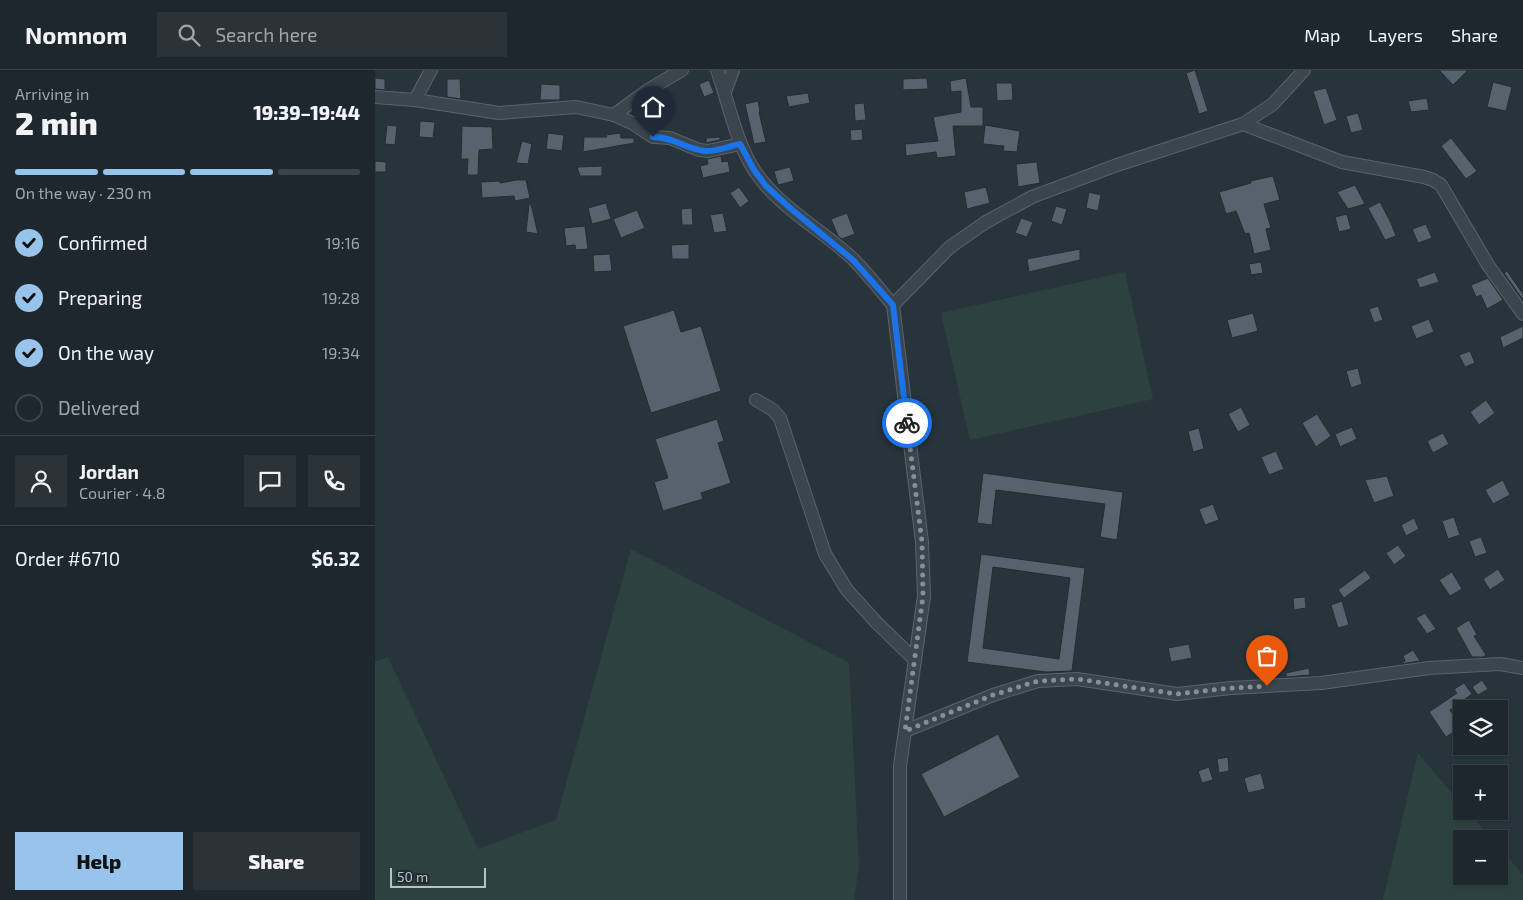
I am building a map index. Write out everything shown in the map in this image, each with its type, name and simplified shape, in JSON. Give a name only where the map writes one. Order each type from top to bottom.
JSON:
[{"type":"street","points":[[415,100],[431,70]]},
{"type":"street","points":[[614,115],[648,90],[682,70]]},
{"type":"street","points":[[717,70],[740,144],[754,170],[766,186],[790,208],[853,260],[893,305],[922,542],[923,596],[900,766],[900,900]]},
{"type":"street","points":[[725,92],[733,70]]},
{"type":"street","points":[[893,305],[950,248],[986,222],[1031,197],[1117,165],[1243,124],[1273,104],[1304,70]]},
{"type":"street","points":[[375,97],[415,100],[499,113],[576,107],[614,115],[632,123],[653,137],[670,138],[699,150],[708,151],[740,144]]},
{"type":"street","points":[[1243,124],[1342,162],[1424,177],[1441,185],[1488,265],[1523,314]]},
{"type":"street","points":[[756,400],[773,410],[780,418],[825,554],[843,583],[876,622],[915,660]]},
{"type":"street","points":[[905,731],[993,695],[1038,681],[1077,679],[1177,694],[1231,688],[1321,684],[1429,668],[1500,664],[1523,668]]},
{"type":"green space","points":[[1125,272],[1153,399],[970,440],[941,313]]},
{"type":"green space","points":[[631,549],[849,663],[859,866],[854,900],[375,900],[375,662],[388,657],[478,849],[556,820]]},
{"type":"green space","points":[[1418,753],[1453,795],[1453,820],[1475,820],[1484,830],[1453,830],[1453,885],[1508,885],[1508,858],[1523,875],[1523,900],[1383,900]]},
{"type":"building","points":[[1195,70],[1208,111],[1199,114],[1186,73]]},
{"type":"building","points":[[1439,70],[1468,70],[1453,85]]},
{"type":"building","points":[[375,78],[385,79],[385,90],[375,89]]},
{"type":"building","points":[[927,78],[928,89],[903,90],[903,79]]},
{"type":"building","points":[[966,78],[971,107],[983,107],[983,126],[953,126],[956,156],[937,158],[936,152],[906,156],[905,144],[938,141],[933,117],[961,112],[961,91],[951,92],[950,81]]},
{"type":"building","points":[[447,79],[460,79],[461,99],[447,97]]},
{"type":"building","points":[[709,80],[714,93],[704,97],[699,84]]},
{"type":"building","points":[[1493,82],[1512,87],[1506,111],[1487,107]]},
{"type":"building","points":[[996,83],[1012,83],[1013,100],[997,101]]},
{"type":"building","points":[[541,84],[560,85],[560,100],[540,100]]},
{"type":"building","points":[[1326,88],[1337,120],[1324,125],[1313,91]]},
{"type":"building","points":[[808,93],[810,103],[789,107],[786,96]]},
{"type":"building","points":[[1427,98],[1429,110],[1411,112],[1408,101]]},
{"type":"building","points":[[758,101],[766,142],[754,144],[745,104]]},
{"type":"building","points":[[864,103],[866,120],[855,121],[854,104]]},
{"type":"building","points":[[1358,113],[1363,130],[1351,133],[1346,116]]},
{"type":"building","points":[[420,121],[435,122],[433,138],[419,137]]},
{"type":"building","points":[[387,125],[397,126],[395,145],[385,144]]},
{"type":"building","points":[[985,125],[1020,131],[1017,152],[1003,151],[1004,146],[983,144]]},
{"type":"building","points":[[462,126],[492,127],[493,149],[479,150],[478,175],[467,175],[468,159],[461,159]]},
{"type":"building","points":[[862,129],[863,140],[851,141],[850,130]]},
{"type":"building","points":[[548,133],[564,135],[562,151],[546,149]]},
{"type":"building","points":[[620,133],[621,138],[634,138],[634,143],[583,152],[584,137],[607,137],[606,135]]},
{"type":"building","points":[[720,137],[720,140],[706,143],[706,138]]},
{"type":"building","points":[[1451,138],[1477,171],[1466,179],[1441,146]]},
{"type":"building","points":[[522,141],[532,144],[528,164],[516,163]]},
{"type":"building","points":[[721,156],[722,162],[728,161],[730,172],[703,178],[700,166],[708,164],[707,159]]},
{"type":"building","points":[[375,161],[386,162],[386,172],[375,172]]},
{"type":"building","points":[[1037,162],[1040,183],[1018,187],[1016,164]]},
{"type":"building","points":[[602,166],[602,176],[580,176],[577,167]]},
{"type":"building","points":[[790,167],[794,181],[778,185],[774,171]]},
{"type":"building","points":[[1273,176],[1280,200],[1264,204],[1271,228],[1266,229],[1271,250],[1254,254],[1249,233],[1245,234],[1236,211],[1226,214],[1219,192],[1251,183],[1250,181]]},
{"type":"building","points":[[526,180],[530,198],[515,201],[514,196],[482,198],[481,182],[500,181],[500,183]]},
{"type":"building","points":[[1355,185],[1365,204],[1348,209],[1337,192]]},
{"type":"building","points":[[739,187],[749,201],[740,208],[730,193]]},
{"type":"building","points":[[986,187],[990,203],[967,209],[964,192]]},
{"type":"building","points":[[1089,192],[1101,195],[1098,211],[1086,208]]},
{"type":"building","points":[[1380,202],[1396,236],[1385,240],[1368,208]]},
{"type":"building","points":[[606,203],[611,219],[592,224],[588,208]]},
{"type":"building","points":[[529,204],[531,204],[538,234],[526,232]]},
{"type":"building","points":[[1056,206],[1067,209],[1062,225],[1051,221]]},
{"type":"building","points":[[692,208],[693,225],[682,225],[681,209]]},
{"type":"building","points":[[637,210],[645,228],[621,238],[613,219]]},
{"type":"building","points":[[723,213],[727,231],[714,233],[710,215]]},
{"type":"building","points":[[847,213],[855,234],[842,239],[838,236],[831,219]]},
{"type":"building","points":[[1347,214],[1351,229],[1339,232],[1335,217]]},
{"type":"building","points":[[1021,218],[1033,222],[1027,237],[1015,233]]},
{"type":"building","points":[[1426,224],[1432,238],[1418,243],[1412,229]]},
{"type":"building","points":[[585,226],[588,249],[576,250],[575,245],[566,246],[564,228]]},
{"type":"building","points":[[689,244],[689,259],[672,259],[671,245]]},
{"type":"building","points":[[1080,249],[1080,260],[1029,272],[1027,259]]},
{"type":"building","points":[[610,254],[612,271],[594,272],[593,255]]},
{"type":"building","points":[[1261,262],[1263,273],[1251,275],[1249,264]]},
{"type":"building","points":[[1507,271],[1523,294],[1523,300],[1504,273]]},
{"type":"building","points":[[1435,272],[1439,282],[1420,288],[1416,279]]},
{"type":"building","points":[[1488,278],[1503,300],[1487,309],[1481,295],[1476,297],[1471,285]]},
{"type":"building","points":[[1378,306],[1383,320],[1374,323],[1369,309]]},
{"type":"building","points":[[674,310],[681,332],[701,326],[721,391],[651,413],[623,326]]},
{"type":"building","points":[[1253,313],[1258,331],[1232,338],[1227,320]]},
{"type":"building","points":[[1429,319],[1434,332],[1416,339],[1411,326]]},
{"type":"building","points":[[1523,326],[1523,338],[1503,348],[1500,337]]},
{"type":"building","points":[[1470,351],[1475,363],[1465,367],[1459,355]]},
{"type":"building","points":[[1358,368],[1362,384],[1351,388],[1346,371]]},
{"type":"building","points":[[1486,400],[1495,413],[1479,425],[1470,412]]},
{"type":"building","points":[[1241,407],[1250,425],[1238,432],[1228,414]]},
{"type":"building","points":[[1317,414],[1331,436],[1316,447],[1302,423]]},
{"type":"building","points":[[717,419],[724,441],[718,443],[731,483],[701,493],[703,499],[663,511],[654,482],[668,478],[655,439]]},
{"type":"building","points":[[1352,427],[1357,439],[1340,447],[1335,434]]},
{"type":"building","points":[[1199,428],[1204,449],[1193,452],[1188,431]]},
{"type":"building","points":[[1443,433],[1449,444],[1433,453],[1427,441]]},
{"type":"building","points":[[1276,451],[1284,469],[1269,475],[1261,457]]},
{"type":"building","points":[[983,473],[1123,492],[1117,540],[1100,537],[1105,504],[996,490],[992,525],[977,523]]},
{"type":"building","points":[[1387,476],[1394,496],[1374,503],[1365,480]]},
{"type":"building","points":[[1503,480],[1510,495],[1493,504],[1485,490]]},
{"type":"building","points":[[1213,504],[1219,520],[1205,525],[1199,509]]},
{"type":"building","points":[[1454,517],[1460,535],[1448,539],[1442,521]]},
{"type":"building","points":[[1414,518],[1419,529],[1406,536],[1401,525]]},
{"type":"building","points":[[1481,537],[1487,553],[1475,557],[1469,541]]},
{"type":"building","points":[[1398,545],[1406,556],[1394,565],[1386,553]]},
{"type":"building","points":[[981,554],[1085,568],[1072,671],[1046,672],[967,662]],"holes":[[[993,567],[1070,578],[1059,659],[983,648]]]},
{"type":"building","points":[[1498,569],[1505,580],[1490,590],[1483,579]]},
{"type":"building","points":[[1365,570],[1371,578],[1344,598],[1338,590]]},
{"type":"building","points":[[1452,572],[1462,589],[1450,596],[1439,580]]},
{"type":"building","points":[[1305,597],[1306,608],[1294,610],[1293,598]]},
{"type":"building","points":[[1342,601],[1349,625],[1338,628],[1331,605]]},
{"type":"building","points":[[1425,613],[1436,629],[1427,634],[1416,618]]},
{"type":"building","points":[[1469,620],[1477,635],[1474,636],[1486,655],[1483,657],[1472,657],[1456,628]]},
{"type":"building","points":[[1189,644],[1192,658],[1171,662],[1168,648]]},
{"type":"building","points":[[1413,650],[1420,661],[1400,664],[1405,661],[1403,656]]},
{"type":"building","points":[[1309,668],[1310,675],[1286,677],[1286,673]]},
{"type":"building","points":[[1482,680],[1488,689],[1478,695],[1472,687]]},
{"type":"building","points":[[1464,683],[1472,694],[1464,700],[1453,700],[1453,708],[1450,710],[1453,715],[1453,732],[1446,737],[1429,712],[1457,693],[1454,689]]},
{"type":"building","points":[[998,734],[1020,777],[944,817],[921,774]]},
{"type":"building","points":[[1228,757],[1229,771],[1219,773],[1217,759]]},
{"type":"building","points":[[1209,767],[1213,780],[1202,783],[1198,771]]},
{"type":"building","points":[[1261,773],[1265,789],[1248,793],[1244,778]]},
{"type":"way so far","points":[[907,423],[922,542],[923,596],[905,731],[993,695],[1038,681],[1077,679],[1177,694],[1267,686]]},
{"type":"route","points":[[653,137],[670,138],[691,148],[708,151],[740,144],[754,170],[766,186],[853,260],[874,282],[893,305],[907,423]]}]
